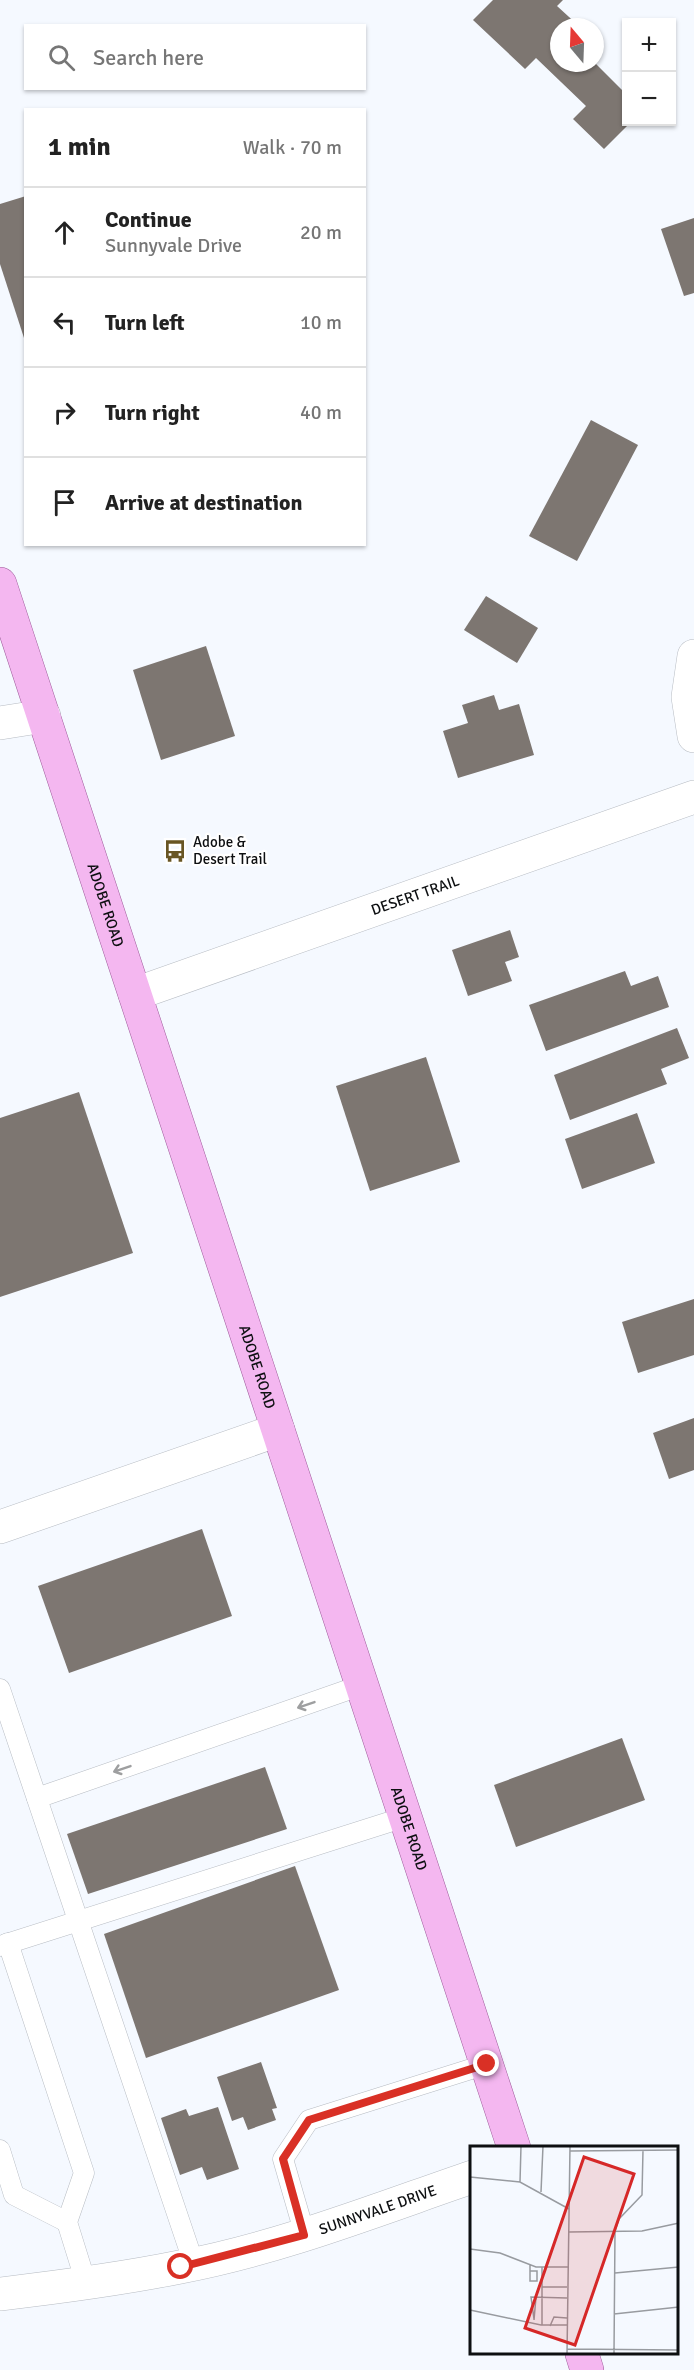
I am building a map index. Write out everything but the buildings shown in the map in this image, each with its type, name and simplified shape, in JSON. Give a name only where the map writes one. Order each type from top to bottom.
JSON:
[{"type":"main road","name":"ADOBE ROAD","points":[[0,584],[513,2146]]},
{"type":"main road","points":[[582,2355],[587,2370]]},
{"type":"street","points":[[694,656],[688,697],[694,736]]},
{"type":"street","points":[[0,723],[44,716]]},
{"type":"street","name":"DESERT TRAIL","points":[[135,994],[694,797]]},
{"type":"street","points":[[0,1527],[278,1430]]},
{"type":"street","name":"SUNNYVALE DRIVE","points":[[0,2294],[86,2283],[194,2264],[304,2235],[470,2178]]},
{"type":"lane","points":[[37,1798],[362,1685]]},
{"type":"lane","points":[[0,1689],[194,2264]]},
{"type":"lane","points":[[86,2283],[67,2222],[84,2174],[4,1944],[405,1816]]},
{"type":"lane","points":[[304,2235],[283,2159],[309,2120],[487,2064]]},
{"type":"lane","points":[[0,2150],[14,2195],[67,2222]]},
{"type":"place","name":"Adobe & Desert Trail","points":[[175,851]]},
{"type":"route","points":[[181,2267],[304,2235],[283,2159],[309,2120],[487,2064]]}]
